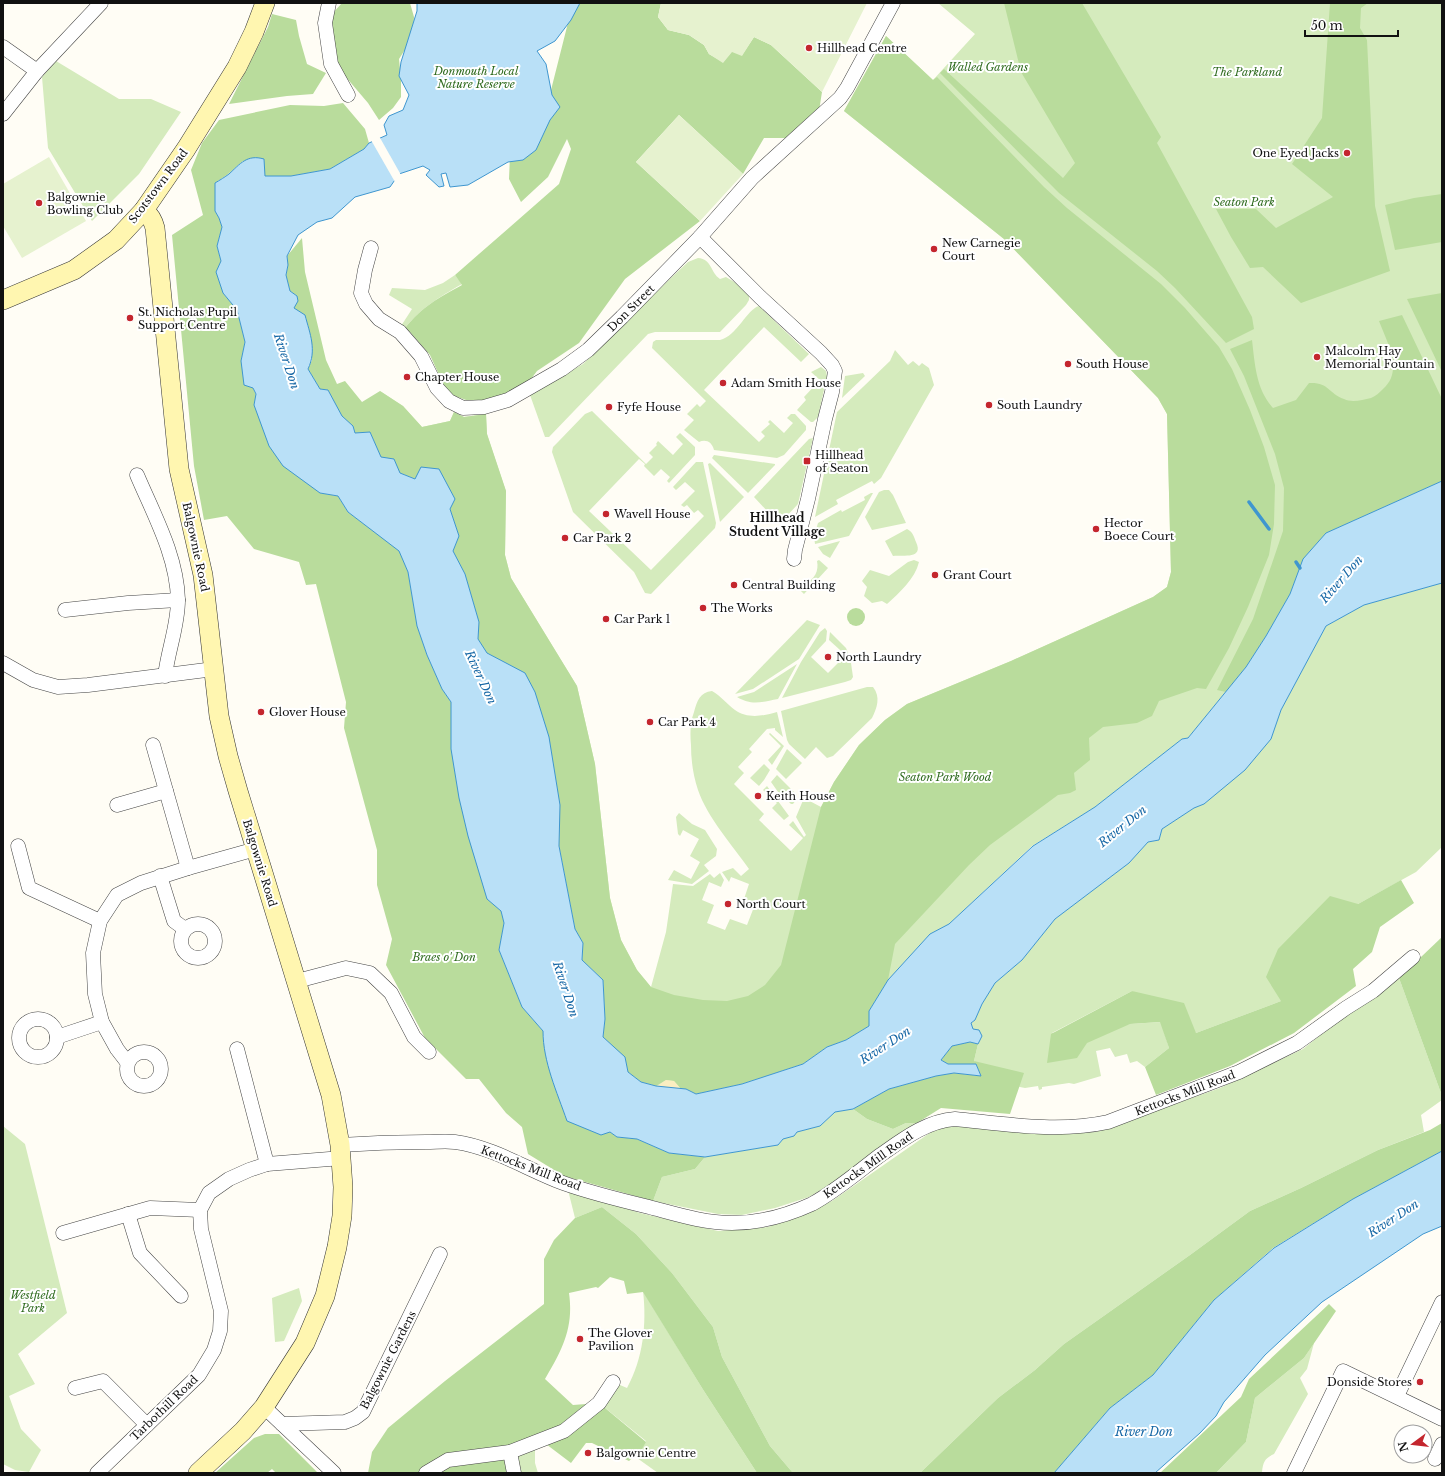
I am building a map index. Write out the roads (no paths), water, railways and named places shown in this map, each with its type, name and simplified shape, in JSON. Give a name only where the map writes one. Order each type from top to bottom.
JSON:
[{"type":"street","points":[[3,114],[37,71],[101,3]]},
{"type":"street","name":"Scotstown Road","points":[[3,300],[74,270],[116,240],[144,210],[186,149],[237,67],[254,32],[265,3]]},
{"type":"street","points":[[329,3],[325,23],[331,64],[348,95]]},
{"type":"street","name":"Don Street","points":[[371,248],[361,293],[366,304],[379,319],[400,332],[421,356],[437,388],[449,401],[463,408],[484,407],[508,400],[576,360],[622,317],[700,237],[752,178],[840,98],[847,88],[893,3]]},
{"type":"street","points":[[3,47],[37,71]]},
{"type":"street","name":"Balgownie Road","points":[[144,210],[153,220],[155,228],[178,469],[203,575],[218,709],[228,756],[331,1095],[341,1152],[343,1187],[342,1216],[337,1247],[325,1296],[305,1344],[264,1407],[243,1431],[198,1473]]},
{"type":"street","points":[[700,237],[760,297],[821,353],[832,365],[834,371],[832,392],[794,559]]},
{"type":"street","points":[[136,475],[170,556],[174,571],[178,600],[175,633],[166,660],[165,676]]},
{"type":"street","points":[[65,610],[128,603],[178,600]]},
{"type":"street","points":[[3,663],[33,680],[58,687],[88,685],[214,669]]},
{"type":"street","points":[[153,745],[188,868]]},
{"type":"street","points":[[117,805],[166,791]]},
{"type":"street","points":[[18,846],[29,888],[100,921]]},
{"type":"street","points":[[128,1062],[117,1049],[102,1022],[95,994],[93,953],[100,921],[117,895],[141,883],[256,848]]},
{"type":"street","points":[[160,876],[174,921],[185,929]]},
{"type":"street","name":"Kettocks Mill Road","points":[[341,1152],[388,1142],[455,1142],[482,1149],[564,1183],[627,1202],[709,1221],[733,1223],[757,1221],[781,1215],[812,1203],[838,1187],[907,1136],[946,1120],[955,1119],[1040,1127],[1091,1125],[1108,1122],[1239,1072],[1297,1043],[1373,990],[1413,958]]},
{"type":"street","points":[[297,981],[346,968],[370,973],[391,993],[414,1037],[429,1052]]},
{"type":"street","points":[[57,1037],[102,1022]]},
{"type":"street","points":[[237,1049],[267,1164]]},
{"type":"street","name":"Tarbothill Road","points":[[97,1473],[199,1375],[214,1350],[220,1331],[220,1311],[200,1229],[200,1210],[209,1193],[229,1179],[267,1164],[341,1152]]},
{"type":"street","points":[[63,1232],[150,1208],[200,1210]]},
{"type":"street","points":[[128,1214],[140,1253],[181,1296]]},
{"type":"street","name":"Balgownie Gardens","points":[[282,1424],[344,1422],[355,1418],[363,1412],[440,1254]]},
{"type":"street","points":[[1397,1396],[1442,1302]]},
{"type":"street","points":[[1298,1472],[1343,1370],[1442,1419]]},
{"type":"street","points":[[75,1388],[103,1381],[147,1425]]},
{"type":"street","points":[[426,1473],[448,1460],[510,1452],[564,1431],[599,1403],[613,1382]]},
{"type":"street","points":[[264,1407],[334,1473]]},
{"type":"street","points":[[1435,1459],[1442,1444]]},
{"type":"street","points":[[510,1452],[514,1473]]},
{"type":"water","points":[[417,3],[580,3],[571,20],[555,41],[537,51],[546,64],[552,95],[560,107],[550,120],[536,150],[523,160],[508,162],[468,185],[450,187],[446,173],[441,174],[444,186],[439,187],[426,175],[430,170],[423,166],[399,174],[390,187],[355,197],[332,218],[317,222],[298,235],[287,256],[288,265],[286,275],[290,291],[297,296],[298,301],[294,308],[305,315],[311,335],[312,355],[308,369],[320,389],[328,390],[342,416],[353,426],[355,433],[370,432],[381,457],[394,459],[400,473],[415,479],[421,467],[439,469],[455,499],[450,509],[459,536],[453,551],[465,574],[479,622],[478,639],[487,653],[525,673],[535,692],[549,737],[560,805],[559,846],[575,929],[583,943],[582,960],[603,980],[605,1019],[603,1037],[625,1057],[628,1072],[641,1082],[656,1086],[686,1089],[696,1094],[742,1084],[803,1064],[827,1047],[846,1040],[869,1026],[869,1011],[888,980],[930,934],[949,924],[1033,846],[1095,807],[1182,739],[1188,738],[1246,667],[1290,594],[1303,559],[1326,533],[1442,481],[1442,583],[1364,605],[1326,626],[1281,710],[1271,739],[1245,770],[1204,804],[1194,808],[1162,829],[1159,840],[1148,842],[1129,863],[1055,919],[1022,960],[995,983],[982,1004],[975,1020],[971,1023],[973,1029],[979,1030],[982,1036],[978,1044],[970,1042],[952,1046],[941,1060],[948,1064],[976,1064],[981,1076],[954,1073],[936,1076],[889,1089],[853,1109],[835,1112],[820,1126],[797,1132],[794,1136],[783,1139],[778,1145],[705,1157],[669,1153],[637,1139],[617,1137],[610,1132],[601,1135],[567,1121],[545,1054],[543,1031],[522,1007],[499,950],[504,923],[501,911],[487,899],[468,836],[459,798],[451,749],[451,702],[442,689],[427,655],[417,626],[408,572],[399,551],[348,512],[338,496],[320,493],[283,466],[269,446],[254,405],[256,394],[253,388],[244,385],[241,361],[245,342],[237,310],[223,293],[216,272],[221,261],[217,246],[222,227],[215,211],[215,183],[229,174],[244,161],[253,158],[264,159],[265,176],[291,176],[330,169],[364,149],[369,143],[387,135],[384,125],[389,116],[403,110],[409,95],[399,76],[401,62],[417,11]]},
{"type":"water","name":"River Don","points":[[1442,1151],[1442,1226],[1423,1234],[1322,1302],[1265,1355],[1224,1402],[1216,1416],[1200,1433],[1155,1473],[1054,1473],[1110,1408],[1153,1375],[1214,1300],[1274,1248],[1353,1199]]},
{"type":"waterway","points":[[1249,502],[1269,529]]},
{"type":"waterway","points":[[1296,562],[1300,568]]},
{"type":"place","name":"Hillhead Centre","points":[[809,48]]},
{"type":"place","name":"One Eyed Jacks","points":[[1347,153]]},
{"type":"place","name":"Balgownie Bowling Club","points":[[39,203]]},
{"type":"place","name":"New Carnegie Court","points":[[934,249]]},
{"type":"place","name":"St. Nicholas Pupil Support Centre","points":[[130,318]]},
{"type":"place","name":"Malcolm Hay Memorial Fountain","points":[[1317,357]]},
{"type":"place","name":"South House","points":[[1068,364]]},
{"type":"place","name":"Chapter House","points":[[407,377]]},
{"type":"place","name":"Adam Smith House","points":[[723,383]]},
{"type":"place","name":"South Laundry","points":[[989,405]]},
{"type":"place","name":"Fyfe House","points":[[609,407]]},
{"type":"place","name":"Hillhead of Seaton","points":[[807,461]]},
{"type":"place","name":"Wavell House","points":[[606,514]]},
{"type":"place","name":"Hector Boece Court","points":[[1096,529]]},
{"type":"place","name":"Car Park 2","points":[[565,538]]},
{"type":"place","name":"Grant Court","points":[[935,575]]},
{"type":"place","name":"Central Building","points":[[734,585]]},
{"type":"place","name":"The Works","points":[[703,608]]},
{"type":"place","name":"Car Park 1","points":[[606,619]]},
{"type":"place","name":"North Laundry","points":[[828,657]]},
{"type":"place","name":"Glover House","points":[[261,712]]},
{"type":"place","name":"Car Park 4","points":[[650,722]]},
{"type":"place","name":"Keith House","points":[[758,796]]},
{"type":"place","name":"North Court","points":[[728,904]]},
{"type":"place","name":"The Glover Pavilion","points":[[580,1339]]},
{"type":"place","name":"Donside Stores","points":[[1420,1382]]},
{"type":"place","name":"Balgownie Centre","points":[[588,1453]]},
{"type":"district","name":"Hillhead Student Village","points":[[777,524]]},
{"type":"park label","name":"Walled Gardens","points":[[988,67]]},
{"type":"park label","name":"The Parkland","points":[[1247,72]]},
{"type":"park label","name":"Donmouth Local Nature Reserve","points":[[476,77]]},
{"type":"park label","name":"Seaton Park","points":[[1244,202]]},
{"type":"park label","name":"Seaton Park Wood","points":[[945,777]]},
{"type":"park label","name":"Braes o' Don","points":[[444,957]]},
{"type":"park label","name":"Westfield Park","points":[[33,1301]]}]
